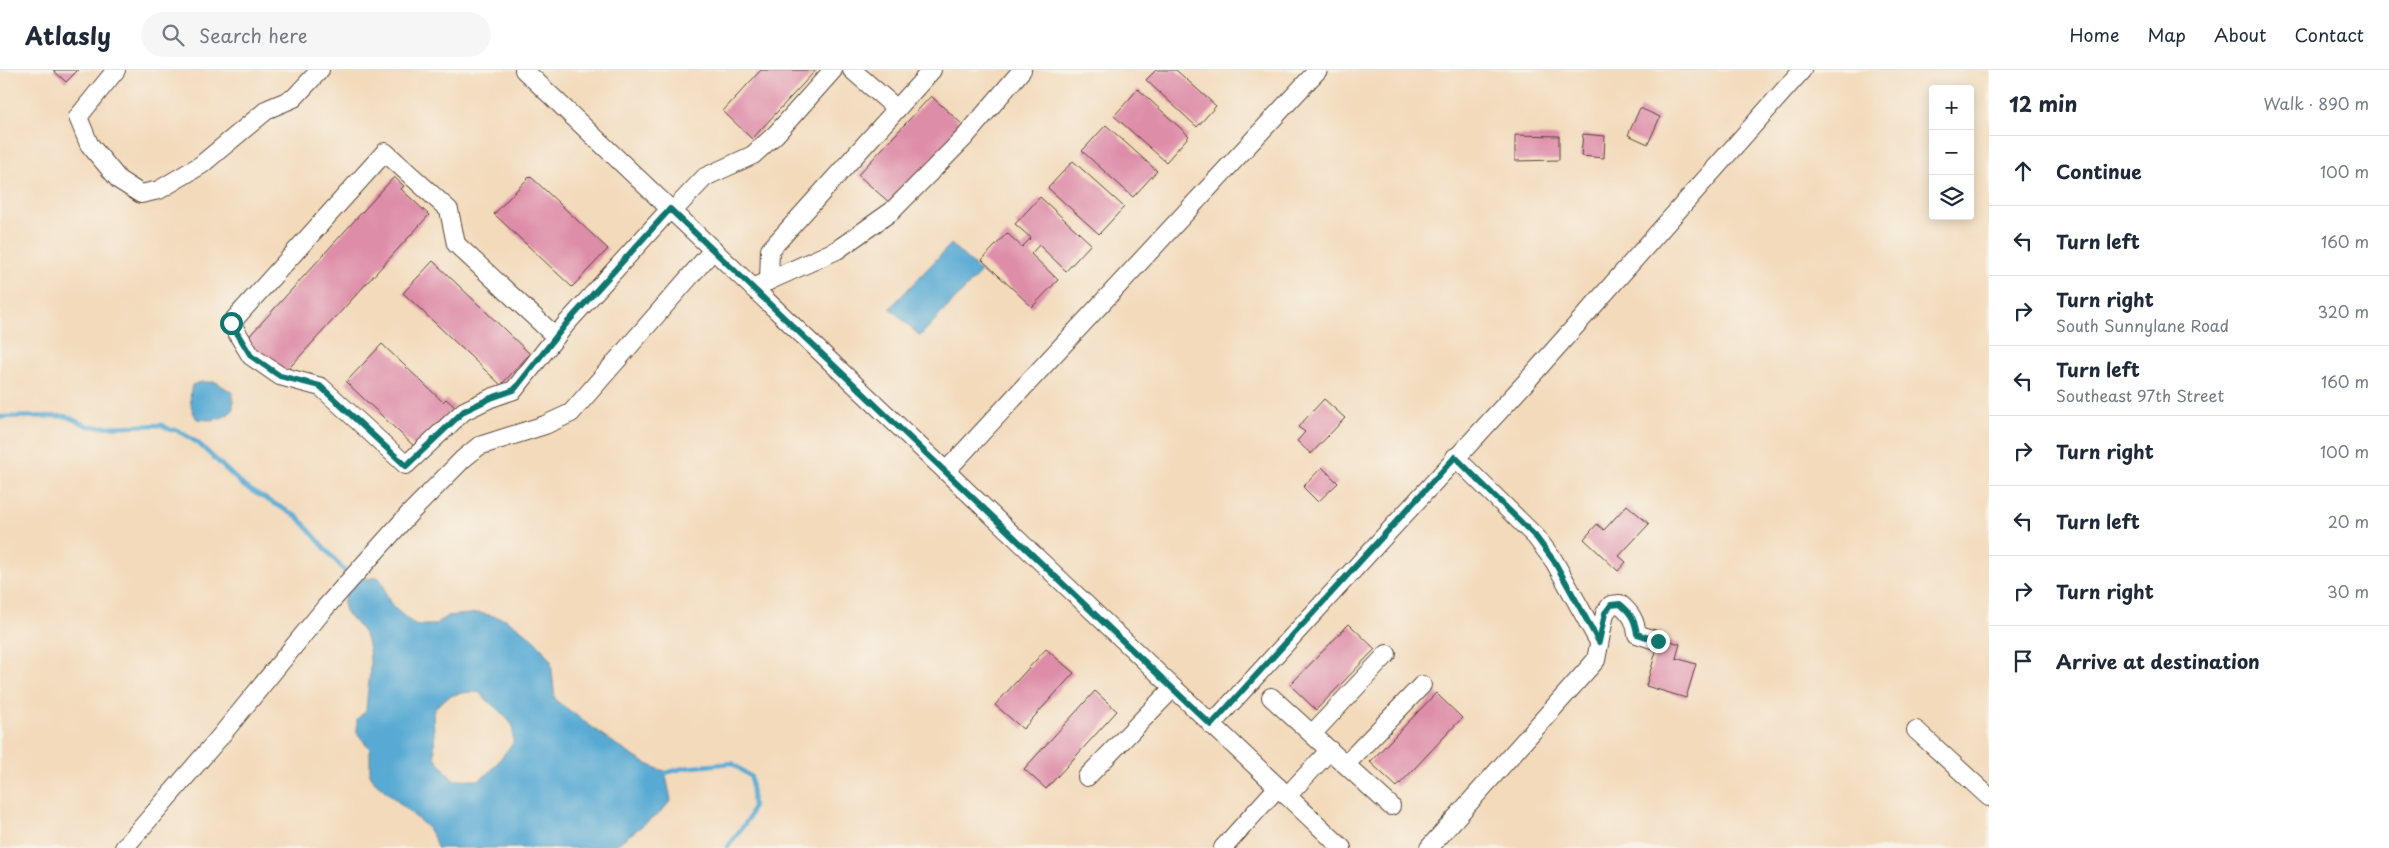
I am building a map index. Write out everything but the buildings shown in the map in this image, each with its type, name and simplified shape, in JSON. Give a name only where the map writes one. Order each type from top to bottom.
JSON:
[{"type":"street","points":[[116,70],[78,117],[89,144],[120,180],[141,194],[159,190],[201,165],[268,109],[294,98],[320,70]]},
{"type":"street","points":[[524,70],[713,250],[761,284],[946,471],[1342,848]]},
{"type":"street","points":[[556,337],[456,244],[449,210],[385,152],[231,323],[251,356],[280,376],[320,386],[406,466],[464,411],[491,398],[514,390],[556,337],[672,210],[705,177],[753,155],[776,134],[833,70]]},
{"type":"street","points":[[852,70],[896,108]]},
{"type":"street","points":[[761,284],[770,250],[932,70]]},
{"type":"street","points":[[761,284],[838,250],[892,211],[964,138],[1022,70]]},
{"type":"street","points":[[946,471],[1318,70]]},
{"type":"street","points":[[1211,725],[1542,363],[1802,70]]},
{"type":"street","points":[[124,848],[219,738],[326,608],[409,514],[463,459],[479,446],[545,425],[571,412],[713,250]]},
{"type":"street","points":[[1455,457],[1536,537],[1554,561],[1599,642]]},
{"type":"street","points":[[1428,848],[1596,660],[1605,613],[1611,605],[1620,604],[1629,611],[1635,621],[1637,634],[1658,641]]},
{"type":"street","points":[[1312,734],[1387,654]]},
{"type":"street","points":[[1346,764],[1422,685]]},
{"type":"street","points":[[1087,776],[1173,688]]},
{"type":"street","points":[[1271,697],[1391,806]]},
{"type":"street","points":[[1916,730],[1989,797]]},
{"type":"street","points":[[1223,848],[1330,750]]},
{"type":"water","points":[[951,244],[981,272],[920,336],[890,308]]},
{"type":"water","points":[[202,382],[216,382],[233,393],[233,410],[217,419],[197,419],[190,398],[191,389],[192,385]]},
{"type":"water","points":[[378,577],[384,585],[390,603],[415,625],[435,625],[447,616],[480,613],[506,619],[535,640],[551,661],[555,700],[625,751],[665,771],[671,800],[662,811],[612,848],[437,848],[428,828],[374,781],[370,774],[370,749],[357,733],[357,719],[366,711],[370,658],[367,641],[363,632],[344,609],[346,593],[353,581]],"holes":[[[478,692],[504,715],[513,726],[513,743],[489,773],[479,780],[455,780],[451,778],[435,757],[433,712],[437,706],[452,696]]]},
{"type":"waterway","points":[[0,417],[65,416],[88,426],[162,425],[171,430],[177,430],[198,443],[245,487],[298,517],[348,575]]},
{"type":"waterway","points":[[662,774],[684,768],[732,763],[751,777],[753,806],[749,818],[727,848]]},
{"type":"route","points":[[231,323],[251,356],[280,376],[320,386],[406,466],[464,411],[491,398],[514,390],[566,324],[670,209],[1211,725],[1262,672],[1455,457],[1536,537],[1554,561],[1599,642],[1605,613],[1611,605],[1620,604],[1629,611],[1635,621],[1637,634],[1658,641]]}]
